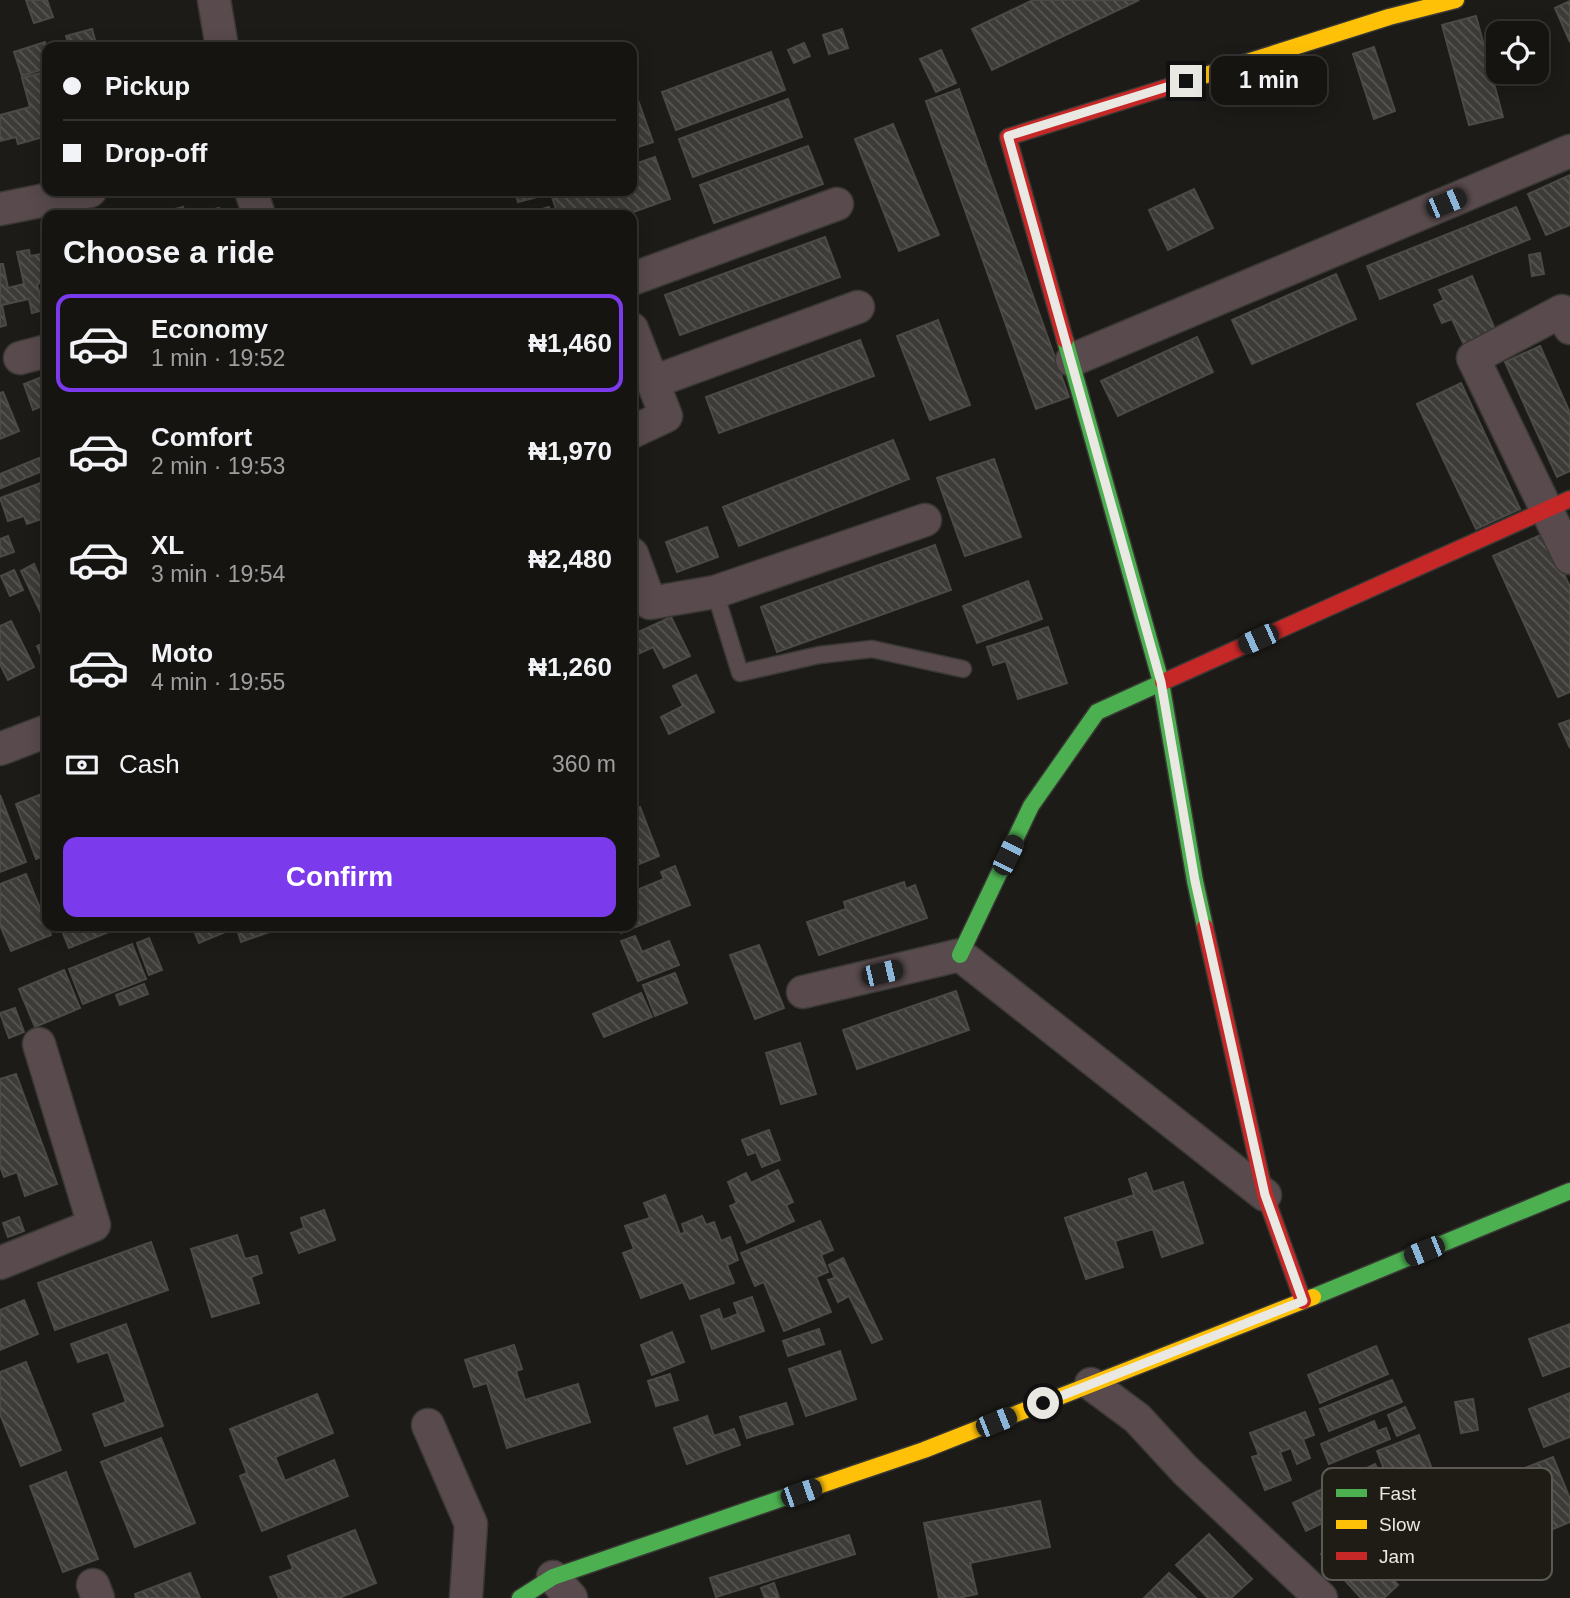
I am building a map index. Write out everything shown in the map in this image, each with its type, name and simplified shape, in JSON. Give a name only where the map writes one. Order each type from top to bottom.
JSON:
[{"type":"street","points":[[214,0],[221,42]]},
{"type":"street","points":[[1303,1301],[1265,1195],[1195,881],[1161,682],[1008,136],[1389,17],[1456,0]]},
{"type":"street","points":[[1072,360],[1570,150]]},
{"type":"street","points":[[0,209],[65,196]]},
{"type":"street","points":[[637,277],[837,204]]},
{"type":"street","points":[[653,382],[858,307]]},
{"type":"street","points":[[1570,328],[1562,311],[1473,358],[1559,504],[1570,558]]},
{"type":"street","points":[[637,342],[666,416],[637,430]]},
{"type":"street","points":[[960,955],[1031,806],[1097,712],[1559,504]]},
{"type":"street","points":[[637,568],[650,603],[715,592],[925,520]]},
{"type":"street","points":[[0,749],[42,733]]},
{"type":"street","points":[[803,992],[960,955]]},
{"type":"street","points":[[960,955],[1265,1195]]},
{"type":"street","points":[[0,1263],[94,1225],[39,1044]]},
{"type":"street","points":[[520,1598],[562,1588],[925,1450],[1303,1301],[1570,1191]]},
{"type":"street","points":[[1091,1384],[1137,1418],[1185,1470],[1321,1598]]},
{"type":"street","points":[[428,1425],[471,1524],[466,1598]]},
{"type":"lane","points":[[715,592],[740,673],[819,655],[872,649],[963,669]]},
{"type":"building","points":[[26,0],[47,0],[53,17],[34,23]]},
{"type":"building","points":[[1033,0],[1139,0],[992,70],[972,29]]},
{"type":"building","points":[[1570,1],[1570,42],[1555,8]]},
{"type":"building","points":[[1476,16],[1486,53],[1486,84],[1494,84],[1503,117],[1469,125],[1442,25]]},
{"type":"building","points":[[92,29],[96,42],[68,42],[66,36]]},
{"type":"building","points":[[842,29],[848,48],[829,54],[823,35]]},
{"type":"building","points":[[42,43],[42,70],[22,76],[14,52]]},
{"type":"building","points":[[804,43],[810,56],[794,63],[788,50]]},
{"type":"building","points":[[1374,47],[1395,111],[1374,119],[1353,54]]},
{"type":"building","points":[[941,50],[956,83],[936,92],[920,59]]},
{"type":"building","points":[[771,52],[785,90],[676,130],[662,92]]},
{"type":"building","points":[[42,73],[42,137],[18,144],[16,137],[0,141],[0,115],[30,107],[22,78]]},
{"type":"building","points":[[959,89],[1069,397],[1036,409],[926,101]]},
{"type":"building","points":[[788,99],[802,137],[693,177],[679,139]]},
{"type":"building","points":[[637,100],[653,142],[637,147]]},
{"type":"building","points":[[893,124],[939,235],[899,251],[855,139]]},
{"type":"building","points":[[808,146],[823,184],[714,223],[700,185]]},
{"type":"building","points":[[655,157],[670,199],[637,211],[556,210],[552,196],[637,196],[637,163]]},
{"type":"building","points":[[1570,175],[1570,225],[1546,235],[1528,194]]},
{"type":"building","points":[[1194,189],[1213,228],[1168,250],[1149,210]]},
{"type":"building","points":[[516,196],[541,196],[518,202]]},
{"type":"building","points":[[1516,207],[1530,239],[1380,299],[1367,266]]},
{"type":"building","points":[[825,237],[840,277],[680,335],[665,295]]},
{"type":"building","points":[[29,250],[30,256],[42,254],[42,282],[37,284],[42,310],[32,313],[29,299],[2,305],[6,325],[0,327],[0,264],[3,264],[8,288],[24,284],[17,252]]},
{"type":"building","points":[[1540,253],[1544,274],[1532,276],[1529,255]]},
{"type":"building","points":[[1336,274],[1356,319],[1252,364],[1232,320]]},
{"type":"building","points":[[1472,276],[1496,332],[1464,345],[1452,319],[1442,323],[1434,305],[1444,300],[1439,290]]},
{"type":"building","points":[[938,320],[970,405],[930,420],[897,336]]},
{"type":"building","points":[[1197,337],[1213,372],[1118,416],[1101,381]]},
{"type":"building","points":[[860,340],[874,376],[719,433],[706,397]]},
{"type":"building","points":[[1540,346],[1570,413],[1570,471],[1557,477],[1505,362]]},
{"type":"building","points":[[42,377],[42,406],[33,410],[24,384]]},
{"type":"building","points":[[1461,383],[1520,509],[1476,529],[1417,404]]},
{"type":"building","points":[[3,392],[19,431],[0,439],[0,393]]},
{"type":"building","points":[[893,440],[909,479],[739,546],[723,507]]},
{"type":"building","points":[[39,458],[42,464],[42,471],[1,488],[0,474]]},
{"type":"building","points":[[994,459],[1021,537],[965,556],[937,478]]},
{"type":"building","points":[[42,482],[42,519],[27,524],[24,516],[8,521],[0,498]]},
{"type":"building","points":[[707,527],[718,557],[677,572],[666,542]]},
{"type":"building","points":[[1545,533],[1570,587],[1570,692],[1558,697],[1493,556]]},
{"type":"building","points":[[8,536],[14,552],[0,557],[0,539]]},
{"type":"building","points":[[935,545],[951,590],[777,652],[761,607]]},
{"type":"building","points":[[34,564],[42,582],[42,616],[21,571]]},
{"type":"building","points":[[14,570],[23,590],[10,596],[1,576]]},
{"type":"building","points":[[1028,581],[1042,619],[977,643],[963,606]]},
{"type":"building","points":[[671,617],[690,656],[664,668],[653,647],[637,655],[637,633]]},
{"type":"building","points":[[11,621],[34,667],[8,680],[0,664],[0,626]]},
{"type":"building","points":[[1048,627],[1067,683],[1018,699],[1006,661],[993,665],[987,647]]},
{"type":"building","points":[[42,644],[42,658],[37,646]]},
{"type":"building","points":[[696,675],[714,712],[669,734],[661,717],[683,706],[673,686]]},
{"type":"building","points":[[1570,720],[1570,748],[1559,724]]},
{"type":"building","points":[[42,794],[42,857],[36,859],[16,804]]},
{"type":"building","points":[[0,795],[26,862],[0,872]]},
{"type":"building","points":[[640,807],[659,856],[637,865],[637,808]]},
{"type":"building","points":[[675,866],[690,905],[637,927],[637,890],[664,879],[661,872]]},
{"type":"building","points":[[26,874],[42,913],[42,931],[49,931],[51,935],[11,951],[0,925],[0,884]]},
{"type":"building","points":[[904,882],[906,889],[915,885],[927,918],[819,955],[807,922],[846,909],[844,902]]},
{"type":"building","points":[[62,931],[111,931],[69,948]]},
{"type":"building","points":[[194,931],[228,931],[199,943]]},
{"type":"building","points":[[238,931],[272,931],[241,942]]},
{"type":"building","points":[[635,936],[642,952],[669,941],[679,965],[638,981],[621,941]]},
{"type":"building","points":[[149,938],[162,970],[149,975],[137,943]]},
{"type":"building","points":[[132,944],[146,979],[83,1004],[69,969]]},
{"type":"building","points":[[759,945],[784,1008],[755,1019],[730,955]]},
{"type":"building","points":[[64,970],[80,1008],[35,1027],[19,989]]},
{"type":"building","points":[[675,973],[687,1003],[655,1016],[643,985]]},
{"type":"building","points":[[144,984],[148,994],[120,1005],[116,995]]},
{"type":"building","points":[[956,991],[969,1030],[857,1069],[843,1030]]},
{"type":"building","points":[[641,993],[652,1017],[604,1037],[593,1014]]},
{"type":"building","points":[[15,1008],[24,1032],[9,1038],[0,1013]]},
{"type":"building","points":[[800,1043],[816,1094],[781,1104],[766,1053]]},
{"type":"building","points":[[16,1074],[57,1184],[25,1196],[17,1172],[4,1177],[0,1166],[0,1079]]},
{"type":"building","points":[[769,1130],[780,1160],[762,1167],[756,1152],[748,1155],[742,1140]]},
{"type":"building","points":[[778,1170],[793,1202],[786,1205],[794,1221],[747,1243],[730,1206],[737,1203],[728,1182],[746,1173],[751,1183]]},
{"type":"building","points":[[1146,1173],[1153,1192],[1183,1182],[1203,1243],[1162,1257],[1153,1229],[1115,1241],[1123,1267],[1086,1279],[1065,1218],[1134,1195],[1129,1179]]},
{"type":"building","points":[[665,1195],[680,1234],[685,1233],[682,1224],[702,1216],[706,1225],[714,1222],[721,1241],[730,1237],[738,1260],[727,1265],[734,1283],[690,1299],[683,1282],[641,1298],[623,1253],[634,1249],[625,1226],[650,1218],[644,1203]]},
{"type":"building","points":[[324,1210],[335,1240],[299,1253],[291,1233],[304,1228],[301,1218]]},
{"type":"building","points":[[19,1217],[24,1231],[8,1237],[3,1223]]},
{"type":"building","points":[[820,1221],[833,1250],[821,1255],[828,1272],[816,1277],[831,1312],[784,1331],[764,1282],[755,1286],[741,1253]]},
{"type":"building","points":[[237,1235],[245,1259],[257,1256],[262,1273],[251,1277],[259,1303],[212,1317],[191,1249]]},
{"type":"building","points":[[151,1242],[168,1290],[55,1330],[38,1283]]},
{"type":"building","points":[[843,1258],[882,1339],[872,1343],[849,1296],[838,1302],[828,1280],[835,1278],[829,1265]]},
{"type":"building","points":[[752,1297],[764,1331],[712,1349],[701,1316],[719,1309],[723,1320],[738,1314],[734,1303]]},
{"type":"building","points":[[24,1300],[38,1334],[0,1350],[0,1310]]},
{"type":"building","points":[[126,1324],[163,1426],[105,1446],[93,1414],[126,1402],[108,1352],[78,1362],[71,1344]]},
{"type":"building","points":[[1570,1324],[1570,1366],[1543,1376],[1529,1339]]},
{"type":"building","points":[[819,1329],[824,1344],[788,1356],[783,1341]]},
{"type":"building","points":[[672,1332],[684,1362],[652,1375],[641,1345]]},
{"type":"building","points":[[514,1345],[522,1369],[516,1371],[525,1400],[578,1384],[590,1422],[507,1448],[487,1383],[474,1387],[465,1360]]},
{"type":"building","points":[[1376,1346],[1388,1374],[1320,1403],[1308,1375]]},
{"type":"building","points":[[840,1351],[856,1399],[806,1416],[789,1369]]},
{"type":"building","points":[[26,1362],[61,1450],[21,1466],[0,1414],[0,1372]]},
{"type":"building","points":[[670,1374],[678,1400],[656,1406],[648,1381]]},
{"type":"building","points":[[1392,1380],[1402,1402],[1329,1431],[1320,1409]]},
{"type":"building","points":[[1570,1393],[1570,1437],[1544,1447],[1529,1409]]},
{"type":"building","points":[[317,1394],[333,1433],[275,1457],[285,1481],[334,1460],[348,1496],[262,1531],[240,1476],[247,1473],[230,1429]]},
{"type":"building","points":[[1473,1399],[1478,1430],[1461,1433],[1455,1402]]},
{"type":"building","points":[[786,1403],[793,1424],[747,1438],[740,1417]]},
{"type":"building","points":[[1405,1407],[1415,1428],[1397,1436],[1388,1415]]},
{"type":"building","points":[[1305,1412],[1314,1435],[1303,1439],[1310,1458],[1297,1464],[1291,1448],[1280,1452],[1291,1480],[1265,1490],[1252,1457],[1259,1455],[1250,1433]]},
{"type":"building","points":[[707,1416],[714,1436],[734,1429],[740,1445],[687,1464],[674,1428]]},
{"type":"building","points":[[1374,1421],[1378,1431],[1386,1428],[1390,1439],[1329,1464],[1321,1444]]},
{"type":"building","points":[[1419,1435],[1431,1468],[1384,1468],[1377,1451]]},
{"type":"building","points":[[161,1438],[195,1523],[135,1547],[101,1462]]},
{"type":"building","points":[[1553,1457],[1570,1499],[1570,1522],[1552,1529],[1552,1468],[1525,1468]]},
{"type":"building","points":[[66,1472],[98,1559],[63,1572],[30,1486]]},
{"type":"building","points":[[1322,1489],[1322,1523],[1306,1531],[1293,1503]]},
{"type":"building","points":[[1040,1501],[1050,1547],[970,1563],[977,1594],[939,1598],[924,1523]]},
{"type":"building","points":[[355,1530],[376,1583],[339,1598],[279,1598],[270,1577],[293,1569],[288,1556]]},
{"type":"building","points":[[1209,1534],[1252,1579],[1231,1598],[1208,1598],[1176,1565]]},
{"type":"building","points":[[849,1535],[855,1554],[716,1597],[710,1578]]},
{"type":"building","points":[[190,1573],[200,1598],[136,1598],[135,1594]]},
{"type":"building","points":[[1169,1573],[1196,1598],[1144,1598]]},
{"type":"building","points":[[1345,1580],[1394,1580],[1398,1585],[1384,1598],[1361,1598]]},
{"type":"building","points":[[774,1583],[779,1598],[765,1598],[761,1588]]},
{"type":"traffic: fast","points":[[1065,340],[1161,682],[1205,927]]},
{"type":"traffic: fast","points":[[960,955],[1031,806],[1097,712],[1163,682]]},
{"type":"traffic: fast","points":[[1313,1297],[1570,1191]]},
{"type":"traffic: fast","points":[[520,1598],[553,1577],[818,1486]]},
{"type":"traffic: slow","points":[[1171,86],[1389,17],[1456,0]]},
{"type":"traffic: slow","points":[[818,1486],[924,1450],[1313,1297]]},
{"type":"traffic: jam","points":[[1065,340],[1008,137],[1171,86]]},
{"type":"traffic: jam","points":[[1163,682],[1570,499]]},
{"type":"traffic: jam","points":[[1205,927],[1265,1195],[1303,1301]]},
{"type":"route","points":[[1043,1403],[1303,1301],[1265,1195],[1195,881],[1161,682],[1008,136],[1186,81]]}]
